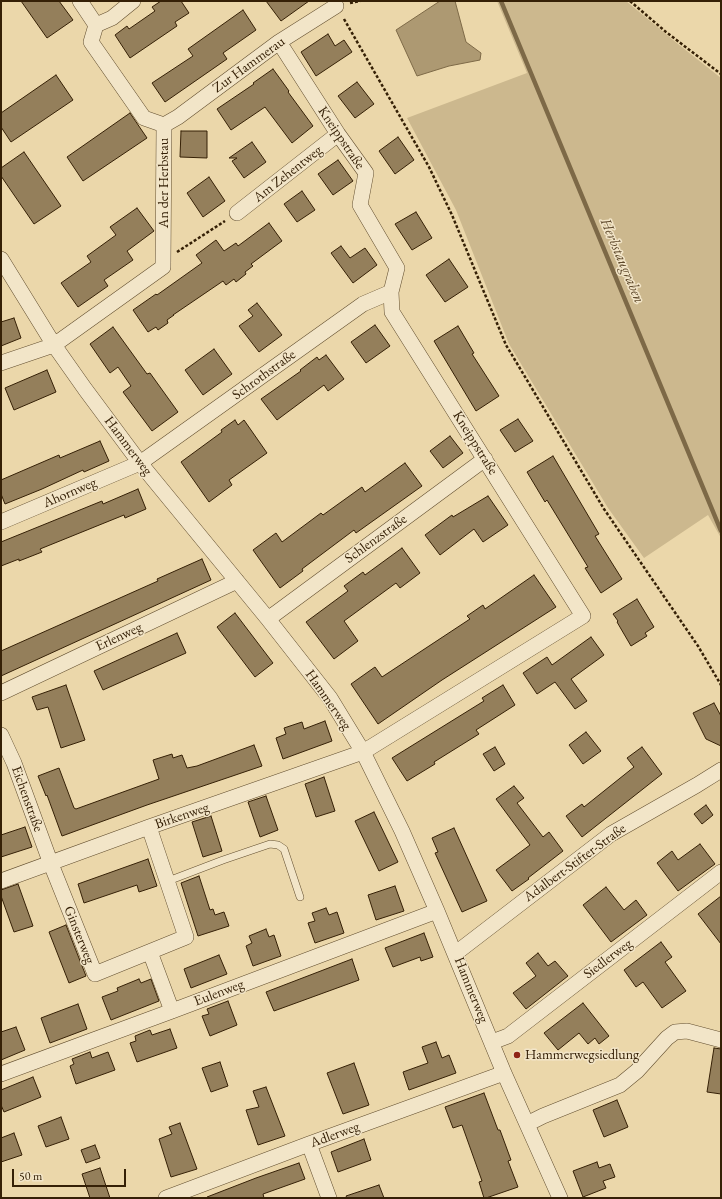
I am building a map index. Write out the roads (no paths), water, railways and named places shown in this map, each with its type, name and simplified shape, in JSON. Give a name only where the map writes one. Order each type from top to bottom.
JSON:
[{"type":"street","points":[[80,1],[96,25],[112,18],[133,1]]},
{"type":"street","name":"Zur Hammerau","points":[[164,125],[279,42],[336,6]]},
{"type":"street","name":"An der Herbstau","points":[[54,345],[163,267],[164,261],[164,125],[144,118],[91,42],[96,25]]},
{"type":"street","name":"Kneippstraße","points":[[279,42],[338,134],[366,173],[360,205],[397,268],[391,292],[392,312],[582,616],[363,752]]},
{"type":"street","name":"Am Zehentweg","points":[[238,213],[338,134]]},
{"type":"street","name":"Hammerweg","points":[[1,259],[54,345],[140,464],[268,619],[330,698],[363,752],[402,831],[438,911],[504,1073],[560,1198]]},
{"type":"street","name":"Schrothstraße","points":[[140,464],[363,304],[391,292]]},
{"type":"street","points":[[1,363],[54,345]]},
{"type":"street","name":"Schlenzstraße","points":[[268,619],[485,459]]},
{"type":"street","name":"Ahornweg","points":[[1,522],[140,464]]},
{"type":"street","name":"Erlenweg","points":[[1,693],[237,581]]},
{"type":"street","name":"Eichenstraße","points":[[1,735],[14,763],[51,864]]},
{"type":"street","name":"Birkenweg","points":[[1,881],[363,752]]},
{"type":"street","name":"Adalbert-Stifter-Straße","points":[[456,953],[611,834],[721,770]]},
{"type":"street","name":"Ginsterweg","points":[[51,864],[95,974],[186,938],[149,827]]},
{"type":"street","name":"Siedlerweg","points":[[492,1042],[508,1036],[721,872]]},
{"type":"street","name":"Eulenweg","points":[[1,1074],[438,911]]},
{"type":"street","points":[[150,952],[172,1011]]},
{"type":"street","points":[[527,1124],[543,1116],[620,1086],[638,1071],[667,1038],[675,1032],[686,1031],[721,1040]]},
{"type":"street","name":"Adlerweg","points":[[166,1198],[504,1073]]},
{"type":"street","points":[[310,1144],[329,1198]]},
{"type":"lane","points":[[168,881],[270,844],[278,845],[284,849],[300,897]]},
{"type":"waterway","name":"Herbstaugraben","points":[[501,1],[721,531]]},
{"type":"place","name":"Hammerwegsiedlung","points":[[517,1055]]}]
